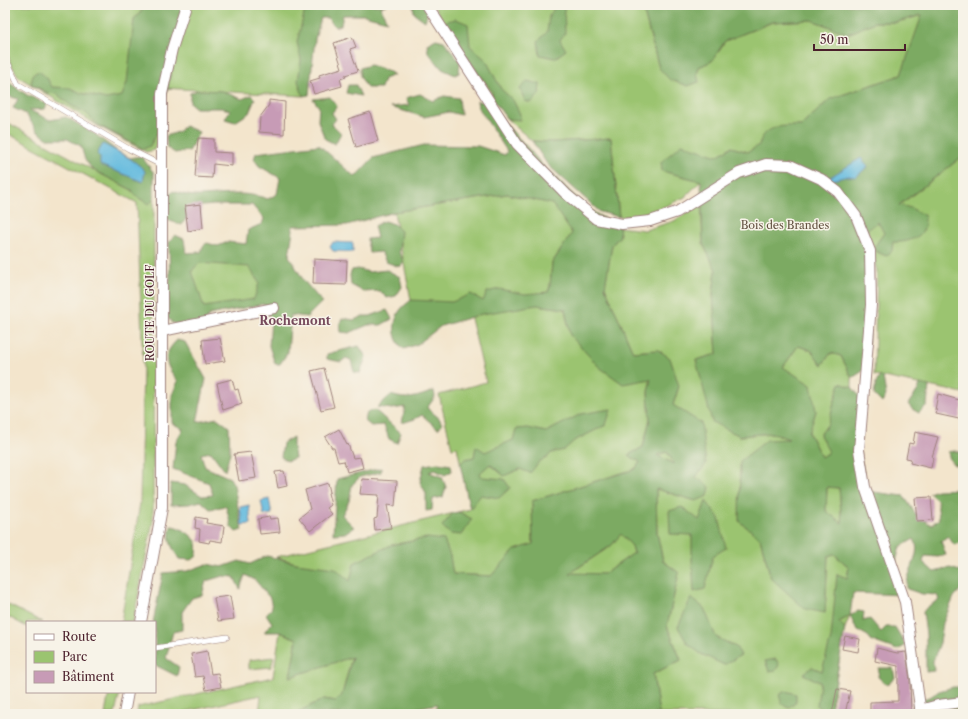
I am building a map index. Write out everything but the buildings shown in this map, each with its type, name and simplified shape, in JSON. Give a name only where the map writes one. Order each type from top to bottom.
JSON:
[{"type":"street","name":"ROUTE DU GOLF","points":[[141,621],[162,508],[162,94],[172,49],[186,5]]},
{"type":"street","points":[[427,5],[517,144],[566,194],[596,219],[622,224],[650,221],[677,212],[739,173],[766,164],[790,165],[821,179],[838,192],[856,216],[870,251],[871,305],[859,450],[865,487],[905,602],[921,712],[938,705],[963,702]]},
{"type":"street","points":[[162,331],[274,308]]},
{"type":"street","points":[[124,714],[128,693]]},
{"type":"lane","points":[[5,56],[18,84],[129,149],[161,165]]},
{"type":"lane","points":[[156,648],[227,637]]},
{"type":"green space","points":[[5,5],[145,5],[145,7],[134,19],[133,35],[160,134],[154,150],[146,152],[98,126],[19,77],[5,55]]},
{"type":"green space","points":[[145,5],[186,5],[158,131],[150,146],[144,149],[98,125],[86,113],[70,105],[57,94],[48,93],[31,84],[33,74],[39,71],[47,78],[52,87],[70,88],[81,93],[106,99],[122,96],[127,82],[134,19],[145,7]]},
{"type":"green space","points":[[186,5],[313,5],[303,96],[163,88]]},
{"type":"green space","points":[[305,5],[386,5],[380,7],[387,21],[364,15],[343,15],[341,25],[335,27],[328,18],[321,18],[315,39],[309,95],[303,96],[298,81],[301,60],[297,42]]},
{"type":"green space","points":[[413,5],[423,5],[428,12],[425,21],[414,13]]},
{"type":"green space","points":[[433,5],[642,5],[659,68],[697,74],[699,67],[712,61],[725,41],[773,22],[812,20],[848,34],[875,22],[897,22],[923,15],[901,75],[830,99],[801,126],[775,127],[759,145],[748,152],[731,147],[717,156],[662,171],[701,181],[685,197],[648,214],[619,217],[611,138],[554,142],[532,141],[507,119]]},
{"type":"green space","points":[[542,5],[564,5],[565,33],[560,40],[566,50],[555,58],[540,55],[538,41],[547,32],[549,16],[554,9]]},
{"type":"green space","name":"Bois des Brandes","points":[[642,5],[963,5],[963,156],[899,205],[911,208],[925,216],[925,225],[922,233],[910,240],[893,242],[892,251],[886,256],[877,252],[874,247],[884,233],[878,222],[866,231],[871,305],[866,369],[852,378],[841,356],[831,353],[822,365],[811,350],[798,346],[783,367],[811,385],[816,411],[809,433],[821,457],[829,452],[820,435],[828,424],[840,383],[852,387],[863,401],[859,450],[867,491],[904,496],[915,513],[931,525],[939,519],[937,500],[929,493],[937,490],[963,489],[963,542],[954,545],[948,536],[941,541],[946,555],[938,557],[925,556],[923,562],[934,572],[950,568],[963,572],[961,589],[954,597],[943,623],[940,643],[933,661],[934,671],[926,672],[926,635],[923,612],[927,607],[939,600],[937,595],[922,594],[907,589],[907,583],[916,551],[914,539],[900,547],[894,569],[903,595],[853,593],[850,616],[839,622],[845,628],[830,714],[817,706],[820,682],[803,674],[812,667],[822,671],[831,638],[837,574],[847,578],[849,567],[834,554],[828,556],[825,613],[805,609],[771,578],[760,538],[739,521],[740,461],[767,440],[789,439],[772,433],[740,436],[712,422],[696,360],[717,354],[713,294],[716,270],[703,244],[701,181],[662,171],[661,162],[682,144],[717,156],[731,147],[748,152],[759,145],[762,138],[770,130],[781,126],[801,126],[830,99],[901,75],[922,15],[897,22],[875,22],[848,34],[812,20],[772,22],[725,41],[712,61],[699,67],[697,74],[699,82],[688,86],[670,80],[659,68]],"holes":[[[827,487],[839,488],[842,523],[826,511]]]},
{"type":"green space","points":[[456,19],[468,24],[470,46],[486,60],[501,89],[513,100],[520,114],[520,120],[507,119],[493,100],[492,91],[443,22]]},
{"type":"green space","points":[[436,39],[444,41],[460,62],[459,73],[455,75],[442,69],[428,52],[427,44]]},
{"type":"green space","points":[[370,65],[390,72],[394,75],[384,79],[381,88],[367,88],[360,76],[360,68]]},
{"type":"green space","points":[[5,80],[27,95],[47,104],[45,109],[29,110],[50,120],[66,117],[95,134],[117,151],[130,158],[141,156],[154,173],[154,199],[149,204],[137,197],[132,190],[93,170],[85,160],[81,146],[67,139],[48,139],[37,131],[26,114],[13,108],[18,99],[5,95]]},
{"type":"green space","points":[[527,81],[540,84],[539,95],[531,103],[525,101],[520,89]]},
{"type":"green space","points":[[348,85],[356,85],[361,96],[346,93]]},
{"type":"green space","points":[[198,90],[222,91],[242,99],[251,95],[255,99],[249,113],[235,122],[225,119],[230,110],[221,108],[196,108],[190,103],[190,93]]},
{"type":"green space","points":[[420,94],[433,101],[444,96],[459,98],[461,115],[449,112],[424,117],[390,107],[409,105],[406,98]]},
{"type":"green space","points":[[330,97],[337,106],[332,113],[336,119],[332,124],[341,133],[335,144],[325,139],[318,121],[319,107],[313,99]]},
{"type":"green space","points":[[477,101],[485,102],[544,167],[590,210],[619,227],[620,236],[612,245],[605,287],[633,352],[658,350],[670,358],[679,386],[673,405],[701,423],[706,464],[696,477],[710,487],[708,496],[696,501],[656,489],[657,533],[663,561],[679,573],[667,626],[681,660],[653,674],[659,714],[434,714],[437,704],[412,709],[414,714],[294,714],[324,699],[336,701],[342,695],[352,657],[290,677],[297,639],[280,632],[264,632],[272,623],[266,614],[272,608],[270,598],[255,580],[245,575],[240,589],[234,577],[223,576],[206,581],[202,595],[192,598],[182,612],[182,630],[173,632],[166,658],[179,667],[177,676],[156,666],[156,621],[153,621],[163,573],[187,571],[207,564],[222,567],[239,561],[250,564],[267,556],[296,563],[335,568],[350,581],[354,563],[391,545],[427,538],[444,540],[450,556],[453,574],[491,576],[515,550],[533,544],[532,501],[635,469],[640,462],[628,455],[643,447],[650,419],[648,392],[651,379],[623,384],[599,367],[570,335],[565,309],[537,305],[482,314],[441,326],[418,344],[404,349],[397,341],[395,336],[395,325],[398,314],[411,300],[452,302],[471,294],[483,301],[487,292],[499,289],[525,294],[548,292],[552,263],[572,233],[552,204],[507,194],[394,212],[347,225],[292,226],[293,230],[289,256],[304,281],[322,302],[307,317],[291,315],[288,352],[280,364],[275,364],[269,346],[271,319],[264,304],[209,315],[203,328],[191,332],[174,324],[165,312],[165,288],[170,281],[169,242],[175,235],[184,239],[186,253],[201,252],[203,246],[207,243],[218,246],[228,242],[246,244],[248,230],[262,224],[264,219],[252,205],[213,205],[193,207],[182,225],[167,220],[166,199],[173,191],[192,196],[241,194],[259,196],[268,199],[277,194],[280,178],[259,166],[254,159],[256,153],[319,145],[355,177],[373,158],[424,145],[478,146],[505,155],[507,151],[478,107]],"holes":[[[199,263],[249,267],[259,283],[254,299],[204,307],[192,271]],[[667,452],[674,463],[674,464],[657,455]],[[621,534],[632,546],[634,553],[604,574],[570,573],[612,545]]]},
{"type":"green space","points":[[5,121],[132,190],[137,197],[149,204],[154,199],[153,521],[133,621],[121,621],[140,503],[143,365],[137,203],[5,132]]},
{"type":"green space","points":[[185,126],[199,132],[189,151],[175,153],[167,148],[166,136],[178,132]]},
{"type":"green space","points":[[611,138],[619,217],[600,212],[547,164],[532,141],[554,142]]},
{"type":"green space","points":[[963,156],[963,393],[874,375],[877,271],[866,231]]},
{"type":"green space","points":[[507,194],[553,204],[572,233],[552,263],[550,286],[543,306],[565,309],[570,335],[651,378],[648,392],[650,419],[643,447],[629,455],[640,462],[635,469],[532,501],[533,544],[515,551],[491,576],[452,574],[450,556],[350,581],[276,557],[470,509],[457,447],[452,448],[439,395],[486,382],[469,310],[416,326],[394,212]]},
{"type":"green space","points":[[701,203],[703,244],[716,270],[713,294],[717,354],[696,360],[740,436],[772,433],[791,439],[739,521],[760,538],[771,578],[825,613],[828,556],[834,554],[849,567],[839,622],[850,616],[845,628],[830,714],[659,714],[653,674],[681,660],[667,626],[679,573],[663,561],[657,533],[656,489],[696,501],[696,477],[673,405],[679,386],[658,350],[633,352],[605,287],[612,245],[620,236],[619,227],[645,230],[674,221]]},
{"type":"green space","points":[[384,221],[394,224],[401,231],[399,252],[404,262],[400,267],[386,262],[381,252],[369,253],[367,239],[377,238],[374,226]]},
{"type":"green space","points":[[263,255],[269,302],[171,323],[170,258]]},
{"type":"green space","points":[[358,269],[369,272],[387,270],[400,277],[402,287],[396,296],[387,298],[380,291],[364,292],[351,285],[350,275],[352,270]]},
{"type":"green space","points":[[387,310],[392,319],[381,325],[368,325],[349,333],[341,332],[340,323],[342,318],[354,320],[363,316],[370,316]]},
{"type":"green space","points":[[177,340],[185,342],[206,379],[197,422],[217,418],[229,427],[230,453],[225,471],[211,452],[201,454],[205,467],[230,478],[234,485],[242,530],[236,532],[231,527],[226,506],[210,509],[201,501],[189,504],[171,505],[171,483],[185,485],[202,496],[213,495],[209,483],[173,469],[176,441],[183,429],[172,423],[172,395],[178,381],[170,370],[167,356]]},
{"type":"green space","points":[[359,346],[366,357],[360,373],[354,372],[351,360],[346,358],[341,362],[327,359],[327,354]]},
{"type":"green space","points":[[798,346],[811,350],[822,365],[831,353],[841,356],[852,378],[852,387],[840,384],[828,424],[820,435],[830,452],[821,457],[809,433],[816,411],[783,367]]},
{"type":"green space","points":[[880,376],[883,377],[886,395],[882,403],[874,395],[876,383]]},
{"type":"green space","points":[[920,384],[929,386],[927,405],[919,413],[912,409],[908,404],[918,390]]},
{"type":"green space","points":[[434,391],[435,397],[427,408],[439,418],[442,424],[438,429],[422,415],[402,423],[405,407],[392,409],[377,407],[391,395],[402,398],[412,398]]},
{"type":"green space","points":[[611,409],[606,425],[574,441],[564,450],[551,453],[547,458],[540,461],[530,473],[520,469],[504,476],[490,464],[480,473],[482,477],[504,479],[510,488],[499,498],[481,495],[470,509],[460,464],[465,459],[474,457],[476,446],[485,452],[513,440],[516,429],[528,428],[546,432],[581,414]]},
{"type":"green space","points":[[375,410],[401,433],[397,443],[389,439],[384,425],[371,426],[365,421],[367,412]]},
{"type":"green space","points":[[293,437],[295,458],[287,461],[281,457],[283,443]]},
{"type":"green space","points":[[667,452],[675,464],[656,455]]},
{"type":"green space","points":[[948,452],[960,452],[963,459],[963,464],[954,465],[950,460]]},
{"type":"green space","points":[[438,463],[451,465],[452,471],[445,475],[435,470],[429,472],[442,477],[446,487],[443,497],[433,499],[432,510],[426,511],[426,493],[420,482],[424,465]]},
{"type":"green space","points":[[381,468],[381,472],[360,477],[352,485],[349,501],[342,515],[354,527],[345,533],[333,534],[337,479]]},
{"type":"green space","points":[[827,487],[839,488],[842,524],[826,511]]},
{"type":"green space","points":[[706,501],[719,518],[726,548],[713,556],[705,589],[694,592],[692,535],[670,534],[669,511],[682,507],[699,520]]},
{"type":"green space","points":[[459,512],[472,519],[461,535],[450,534],[442,526],[453,513]]},
{"type":"green space","points":[[171,526],[186,532],[197,543],[197,556],[192,560],[179,559],[170,540]]},
{"type":"green space","points":[[621,533],[632,546],[634,553],[604,574],[569,574],[612,545]]},
{"type":"green space","points":[[691,598],[704,608],[716,637],[736,647],[741,655],[724,665],[701,654],[687,643],[678,627]]},
{"type":"green space","points":[[5,603],[40,621],[26,621],[26,626],[5,615]]},
{"type":"green space","points":[[858,611],[864,612],[863,621],[870,619],[881,632],[886,627],[895,627],[905,646],[897,650],[872,641],[868,636],[857,630],[850,616]]},
{"type":"green space","points":[[280,632],[297,639],[290,677],[352,656],[342,695],[336,701],[324,699],[294,714],[259,714],[261,695],[175,714],[137,714],[138,707],[273,677]]},
{"type":"green space","points":[[274,657],[271,667],[249,669],[249,660]]},
{"type":"green space","points":[[776,659],[779,665],[776,670],[769,671],[765,661]]},
{"type":"green space","points":[[879,668],[893,668],[895,678],[887,685],[878,677]]},
{"type":"green space","points":[[953,687],[963,687],[963,714],[909,714],[917,700],[930,697],[939,691]]},
{"type":"green space","points":[[786,691],[796,694],[796,702],[788,708],[782,704],[779,695]]},
{"type":"green space","points":[[109,693],[120,693],[115,714],[105,714]]},
{"type":"water","points":[[103,144],[140,166],[145,171],[143,182],[100,165],[100,157],[97,154]]},
{"type":"water","points":[[861,158],[868,166],[856,177],[848,176],[829,181],[827,179]]},
{"type":"water","points":[[333,242],[353,243],[353,252],[333,251],[330,247]]},
{"type":"water","points":[[269,499],[272,514],[264,515],[261,501]]},
{"type":"water","points":[[249,505],[251,524],[242,525],[240,507]]},
{"type":"district","name":"Rochemont","points":[[295,320]]}]
